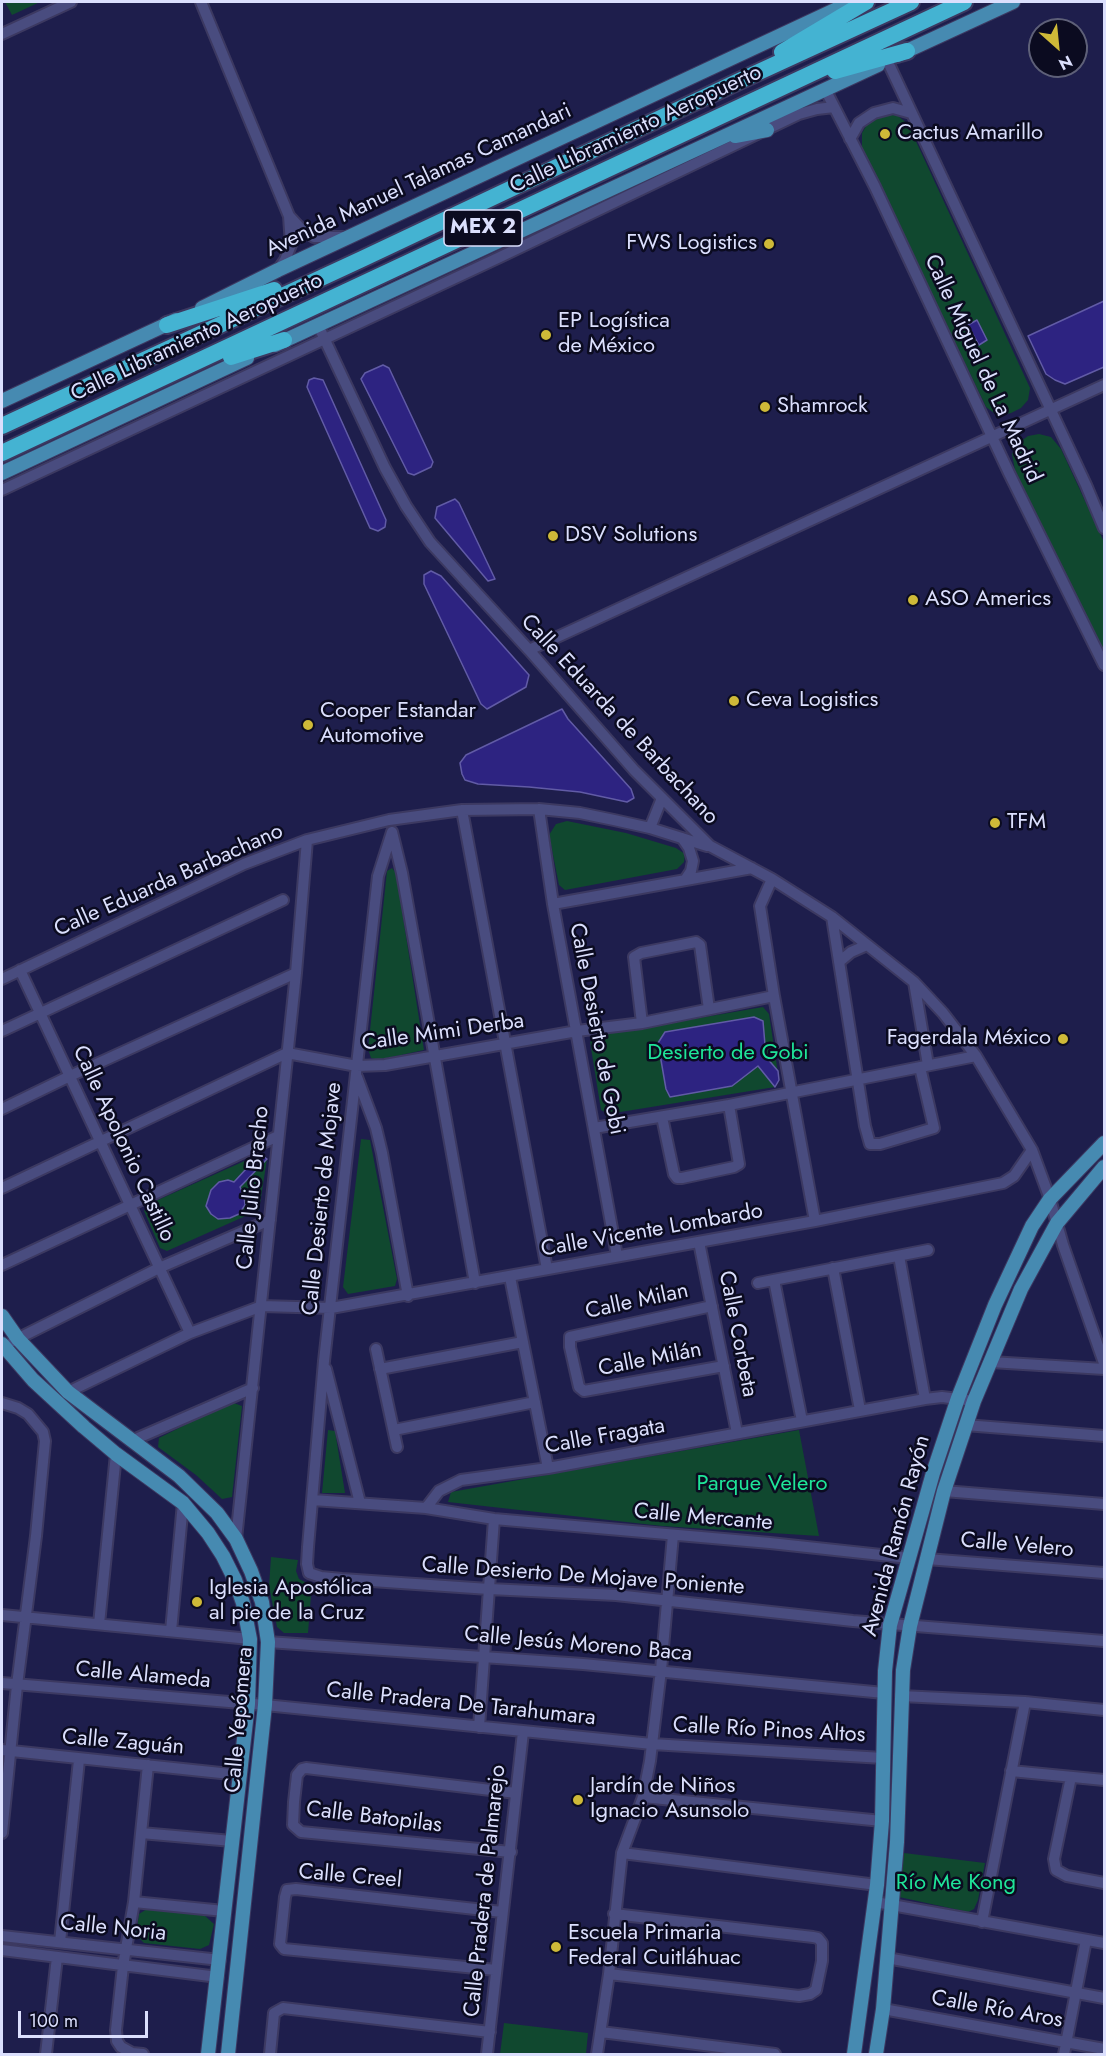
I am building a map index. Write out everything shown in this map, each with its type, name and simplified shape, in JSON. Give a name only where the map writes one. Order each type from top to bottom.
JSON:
[{"type":"highway","points":[[737,82],[802,38],[866,2]]},
{"type":"highway","name":"Calle Libramiento Aeropuerto","points":[[2,426],[911,2]]},
{"type":"highway","name":"Calle Libramiento Aeropuerto","points":[[2,453],[964,2]]},
{"type":"highway","points":[[785,85],[907,51]]},
{"type":"highway","points":[[167,325],[363,259]]},
{"type":"highway","points":[[131,393],[246,351],[284,340]]},
{"type":"main road","name":"Avenida Manuel Talamas Camandari","points":[[2,401],[854,2]]},
{"type":"main road","points":[[2,473],[1013,2]]},
{"type":"main road","points":[[702,146],[767,129]]},
{"type":"main road","name":"Avenida Ramón Rayón","points":[[854,2055],[877,1885],[882,1821],[884,1693],[890,1625],[933,1473],[958,1398],[995,1305],[1032,1227],[1050,1199],[1104,1143]]},
{"type":"main road","name":"Avenida Ramón Rayón","points":[[876,2055],[883,2009],[892,1904],[899,1793],[901,1696],[910,1626],[944,1491],[974,1401],[1021,1289],[1056,1223],[1104,1167]]},
{"type":"main road","name":"Calle Yepómera","points":[[2,1316],[18,1339],[68,1392],[179,1476],[202,1497],[236,1539],[262,1602],[268,1642],[265,1705],[228,2055]]},
{"type":"main road","name":"Calle Yepómera","points":[[2,1346],[51,1399],[116,1454],[183,1503],[208,1533],[223,1556],[235,1580],[243,1604],[250,1639],[248,1704],[208,2055]]},
{"type":"street","points":[[2,34],[71,2]]},
{"type":"street","points":[[201,2],[288,216],[291,245],[278,270]]},
{"type":"street","name":"Calle Miguel de La Madrid","points":[[887,60],[1104,528]]},
{"type":"street","name":"Calle Miguel de La Madrid","points":[[825,89],[875,187],[992,437],[1104,665]]},
{"type":"street","points":[[2,490],[799,114],[817,109],[834,108]]},
{"type":"street","points":[[850,140],[859,123],[874,113],[892,108],[911,112]]},
{"type":"street","points":[[288,216],[301,229],[314,237],[335,238],[353,235]]},
{"type":"street","name":"Calle Eduarda de Barbachano","points":[[318,325],[385,468],[406,506],[430,542],[604,736],[710,846],[772,879],[832,917],[914,982],[943,1013],[976,1056],[1032,1150],[1104,1363]]},
{"type":"street","points":[[529,650],[1104,385]]},
{"type":"street","points":[[650,828],[662,798]]},
{"type":"street","name":"Calle Eduarda Barbachano","points":[[2,979],[244,864],[307,840],[389,820],[462,810],[539,809],[580,813],[650,828],[710,846]]},
{"type":"street","name":"Calle Desierto de Gobi","points":[[539,809],[553,904],[617,1256]]},
{"type":"street","points":[[462,810],[547,1269]]},
{"type":"street","points":[[389,820],[402,873],[476,1283]]},
{"type":"street","name":"Calle Desierto de Mojave","points":[[313,1500],[324,1361],[378,876],[392,832]]},
{"type":"street","points":[[681,837],[689,848],[693,861],[691,871],[685,880]]},
{"type":"street","name":"Calle Julio Bracho","points":[[236,1539],[296,973],[307,840]]},
{"type":"street","points":[[553,904],[752,868]]},
{"type":"street","points":[[772,879],[760,906],[815,1221]]},
{"type":"street","points":[[2,1031],[284,900]]},
{"type":"street","points":[[832,917],[867,1140],[872,1145],[934,1128],[914,982]]},
{"type":"street","points":[[642,1023],[634,957],[641,953],[696,942],[700,945],[709,1010]]},
{"type":"street","points":[[839,962],[851,952],[867,945]]},
{"type":"street","name":"Calle Apolonio Castillo","points":[[20,970],[190,1333]]},
{"type":"street","points":[[2,1109],[296,973]]},
{"type":"street","name":"Calle Mimi Derba","points":[[286,1053],[357,1070],[436,1058],[577,1031],[642,1023],[774,996]]},
{"type":"street","points":[[2,1188],[286,1053]]},
{"type":"street","points":[[594,1128],[729,1105],[976,1056]]},
{"type":"street","points":[[357,1070],[382,1153],[408,1296]]},
{"type":"street","points":[[662,1117],[674,1174],[677,1178],[682,1178],[739,1164],[729,1105]]},
{"type":"street","points":[[2,1265],[278,1136]]},
{"type":"street","name":"Calle Vicente Lombardo","points":[[262,1306],[331,1308],[408,1296],[815,1221],[1003,1183],[1014,1176],[1032,1150]]},
{"type":"street","points":[[2,1346],[159,1268],[270,1220]]},
{"type":"street","name":"Calle Corbeta","points":[[699,1242],[737,1433]]},
{"type":"street","points":[[759,1283],[928,1250]]},
{"type":"street","points":[[899,1256],[925,1398]]},
{"type":"street","points":[[833,1268],[860,1410]]},
{"type":"street","points":[[510,1277],[548,1468]]},
{"type":"street","points":[[774,1280],[802,1421]]},
{"type":"street","points":[[68,1392],[190,1333],[262,1306]]},
{"type":"street","name":"Calle Milan","points":[[584,1391],[579,1387],[570,1347],[570,1336],[712,1306]]},
{"type":"street","points":[[381,1369],[523,1342]]},
{"type":"street","points":[[376,1349],[397,1447]]},
{"type":"street","points":[[324,1361],[360,1503]]},
{"type":"street","points":[[991,1362],[1104,1369]]},
{"type":"street","name":"Calle Milán","points":[[584,1391],[724,1366]]},
{"type":"street","points":[[131,1441],[253,1388]]},
{"type":"street","name":"Calle Fragata","points":[[426,1508],[439,1491],[460,1480],[548,1468],[925,1398],[958,1398],[974,1401]]},
{"type":"street","points":[[394,1430],[535,1402]]},
{"type":"street","points":[[2,1403],[18,1408],[37,1423],[43,1432],[45,1441],[27,1618],[6,1751],[2,1833]]},
{"type":"street","points":[[965,1425],[1104,1436]]},
{"type":"street","points":[[99,1624],[116,1454]]},
{"type":"street","points":[[944,1491],[1104,1504]]},
{"type":"street","name":"Calle Mercante","points":[[313,1500],[426,1508],[494,1519],[770,1543],[909,1558]]},
{"type":"street","name":"Calle Desierto De Mojave Poniente","points":[[313,1500],[307,1564],[309,1572],[321,1577],[489,1589],[616,1594],[890,1625],[1104,1641]]},
{"type":"street","points":[[171,1631],[183,1503]]},
{"type":"street","points":[[479,1727],[494,1519]]},
{"type":"street","points":[[597,2055],[609,1974],[622,1853],[643,1797],[652,1744],[673,1535]]},
{"type":"street","name":"Calle Velero","points":[[927,1559],[1104,1573]]},
{"type":"street","points":[[2,1616],[250,1639]]},
{"type":"street","name":"Calle Jesús Moreno Baca","points":[[268,1642],[661,1670],[884,1693]]},
{"type":"street","name":"Calle Alameda","points":[[2,1683],[265,1705]]},
{"type":"street","points":[[901,1696],[1025,1702],[1104,1710]]},
{"type":"street","points":[[982,1922],[1025,1702]]},
{"type":"street","name":"Calle Pradera De Tarahumara","points":[[265,1705],[652,1744]]},
{"type":"street","name":"Calle Pradera de Palmarejo","points":[[488,2055],[523,1732]]},
{"type":"street","name":"Calle Río Pinos Altos","points":[[652,1744],[883,1758]]},
{"type":"street","name":"Calle Zaguán","points":[[6,1751],[240,1775]]},
{"type":"street","points":[[60,1942],[79,1760]]},
{"type":"street","points":[[143,2055],[125,2051],[117,2041],[116,2030],[123,1966],[134,1902],[147,1765]]},
{"type":"street","name":"Calle Batopilas","points":[[511,1852],[306,1833],[297,1830],[292,1825],[293,1811],[297,1775],[306,1768],[516,1793]]},
{"type":"street","points":[[1011,1771],[1104,1780]]},
{"type":"street","points":[[1071,1777],[1054,1859],[1055,1867],[1058,1873],[1104,1882]]},
{"type":"street","points":[[643,1797],[882,1821]]},
{"type":"street","points":[[141,1833],[232,1840]]},
{"type":"street","points":[[622,1853],[877,1885]]},
{"type":"street","name":"Calle Creel","points":[[496,1970],[284,1949],[280,1944],[287,1890],[297,1888],[502,1912]]},
{"type":"street","points":[[134,1902],[224,1911]]},
{"type":"street","points":[[875,1902],[1104,1943]]},
{"type":"street","points":[[609,1974],[799,1996],[816,1990],[822,1961],[822,1943],[818,1938],[614,1914]]},
{"type":"street","name":"Calle Noria","points":[[2,1936],[220,1960]]},
{"type":"street","points":[[1064,2055],[1086,1940]]},
{"type":"street","name":"Calle Noria","points":[[2,1950],[218,1977]]},
{"type":"street","points":[[46,2055],[57,1957]]},
{"type":"street","points":[[887,1958],[1104,1998]]},
{"type":"street","points":[[270,2055],[274,2013],[283,2008],[490,2032]]},
{"type":"street","name":"Calle Río Aros","points":[[883,2009],[1104,2049]]},
{"type":"street","points":[[601,2032],[775,2055]]},
{"type":"green space","points":[[5,2],[40,2],[12,15]]},
{"type":"green space","points":[[889,114],[898,116],[908,124],[1030,388],[1028,400],[1021,408],[1011,413],[1002,415],[986,407],[862,148],[862,133],[869,121],[875,116]]},
{"type":"green space","points":[[1039,434],[1051,437],[1061,449],[1104,542],[1104,650],[1015,470],[1012,454],[1017,444],[1028,436]]},
{"type":"green space","points":[[567,821],[626,833],[676,848],[685,854],[684,862],[677,869],[565,890],[559,885],[549,835],[556,824]]},
{"type":"green space","points":[[392,868],[396,873],[424,1050],[378,1060],[371,1058],[368,1049],[387,871]]},
{"type":"green space","name":"Desierto de Gobi","points":[[763,1007],[769,1014],[779,1080],[775,1087],[608,1114],[601,1110],[590,1042],[595,1036]]},
{"type":"green space","points":[[361,1139],[370,1140],[397,1279],[395,1286],[348,1294],[343,1287]]},
{"type":"green space","points":[[260,1154],[267,1159],[259,1210],[167,1251],[160,1248],[144,1211],[149,1204]]},
{"type":"green space","points":[[231,1402],[242,1406],[232,1497],[222,1499],[196,1475],[158,1447],[159,1438]]},
{"type":"green space","points":[[328,1430],[335,1431],[345,1493],[322,1493]]},
{"type":"green space","name":"Parque Velero","points":[[799,1430],[819,1536],[662,1526],[448,1502],[451,1492]]},
{"type":"green space","points":[[271,1557],[298,1560],[296,1571],[299,1579],[312,1583],[308,1633],[284,1633],[277,1627],[269,1586]]},
{"type":"green space","name":"Río Me Kong","points":[[904,1853],[985,1863],[974,1909],[968,1912],[899,1897]]},
{"type":"green space","points":[[147,1909],[204,1915],[214,1924],[209,1945],[200,1949],[144,1943],[136,1935],[139,1914]]},
{"type":"green space","points":[[504,2023],[588,2033],[586,2054],[500,2054]]},
{"type":"shaded area","points":[[1104,301],[1104,367],[1065,384],[1046,374],[1028,336]]},
{"type":"shaded area","points":[[977,320],[987,340],[979,345],[968,325]]},
{"type":"shaded area","points":[[383,365],[389,368],[433,462],[431,467],[414,475],[408,473],[361,379],[365,373]]},
{"type":"shaded area","points":[[314,378],[323,380],[386,520],[385,527],[378,531],[370,528],[307,387],[309,380]]},
{"type":"shaded area","points":[[455,499],[495,579],[488,581],[435,518],[437,507]]},
{"type":"shaded area","points":[[431,571],[441,576],[529,675],[526,687],[487,709],[481,704],[424,584],[424,575]]},
{"type":"shaded area","points":[[562,709],[568,719],[631,789],[634,798],[627,802],[580,792],[478,784],[465,780],[460,763],[466,755]]},
{"type":"shaded area","points":[[754,1017],[763,1021],[766,1057],[778,1071],[779,1080],[775,1087],[758,1066],[732,1086],[670,1097],[666,1089],[658,1043],[665,1032]]},
{"type":"shaded area","points":[[260,1154],[267,1159],[240,1187],[245,1205],[239,1214],[230,1218],[218,1219],[211,1214],[206,1206],[211,1190],[219,1182],[228,1180],[234,1182]]},
{"type":"place","name":"Cactus Amarillo","points":[[885,134]]},
{"type":"place","name":"FWS Logistics","points":[[769,244]]},
{"type":"place","name":"EP Logística de México","points":[[546,335]]},
{"type":"place","name":"Shamrock","points":[[765,407]]},
{"type":"place","name":"DSV Solutions","points":[[553,536]]},
{"type":"place","name":"ASO Americs","points":[[913,600]]},
{"type":"place","name":"Ceva Logistics","points":[[734,701]]},
{"type":"place","name":"Cooper Estandar Automotive","points":[[308,725]]},
{"type":"place","name":"TFM","points":[[995,823]]},
{"type":"place","name":"Fagerdala México","points":[[1063,1039]]},
{"type":"place","name":"Iglesia Apostólica al pie de la Cruz","points":[[197,1602]]},
{"type":"place","name":"Jardín de Niños Ignacio Asunsolo","points":[[578,1800]]},
{"type":"place","name":"Escuela Primaria Federal Cuitláhuac","points":[[556,1947]]}]
